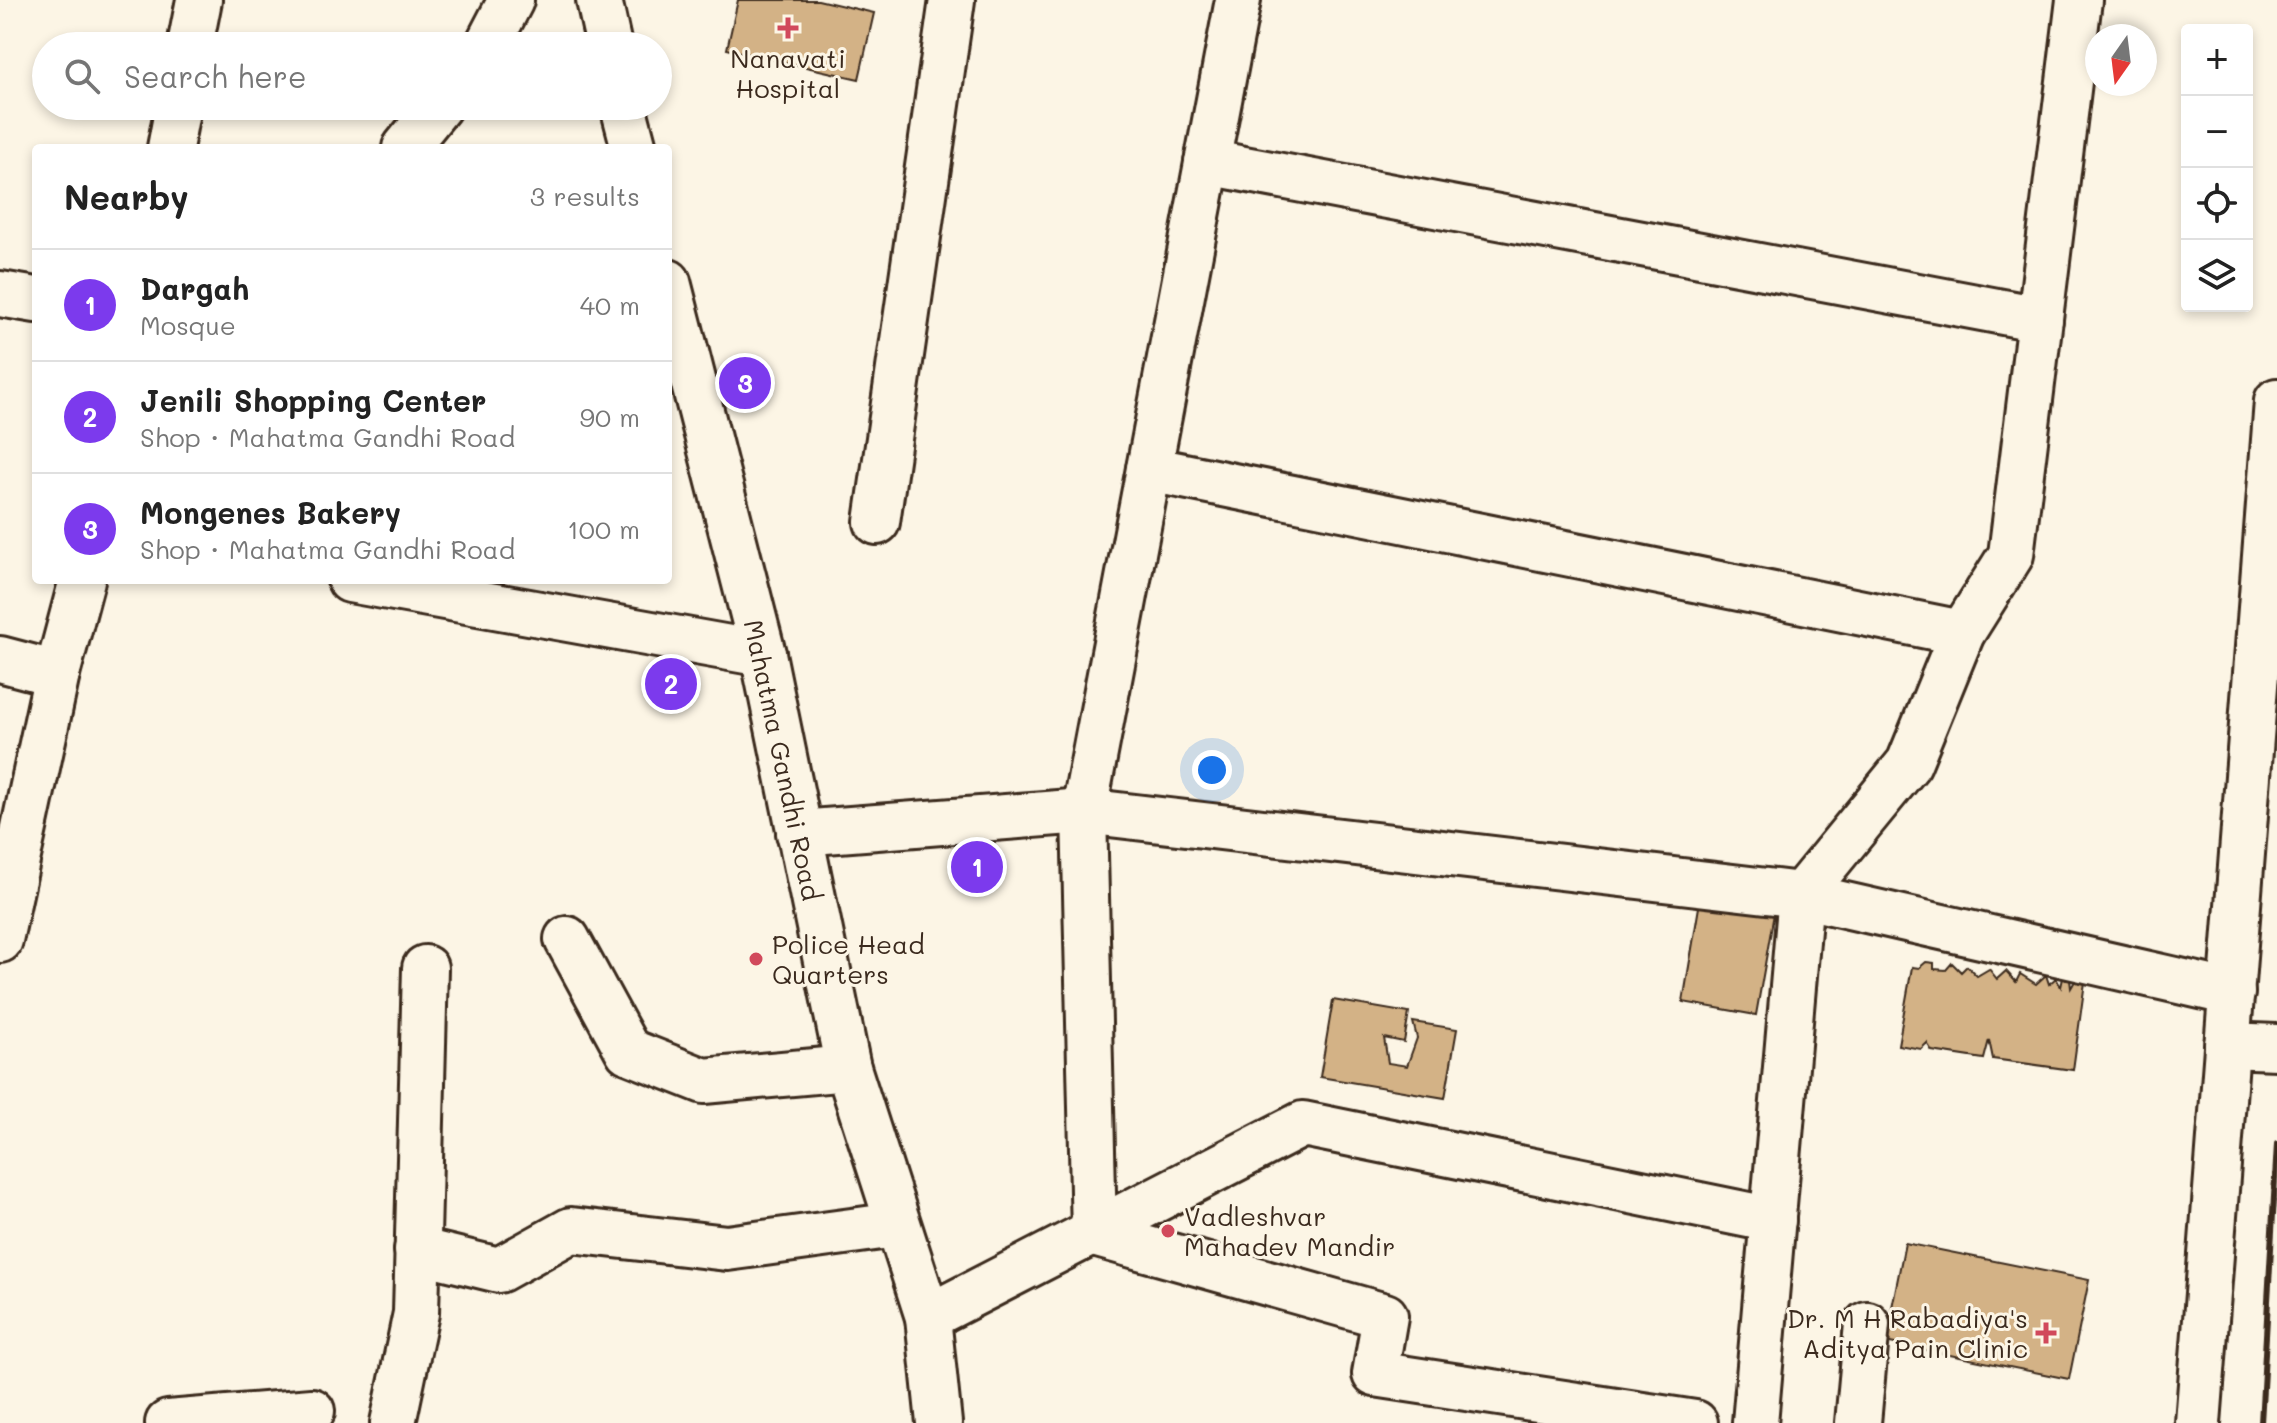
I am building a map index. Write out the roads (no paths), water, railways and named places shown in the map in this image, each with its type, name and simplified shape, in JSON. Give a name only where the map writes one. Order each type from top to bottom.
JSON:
[{"type":"street","points":[[193,32],[199,0]]},
{"type":"street","points":[[494,32],[511,0]]},
{"type":"street","points":[[599,0],[606,32]]},
{"type":"street","points":[[877,522],[952,0]]},
{"type":"street","points":[[1094,1234],[1084,811],[1238,0]]},
{"type":"street","points":[[1755,1423],[1801,895],[1909,763],[1962,633],[2011,555],[2076,1]]},
{"type":"street","points":[[171,144],[175,120]]},
{"type":"street","points":[[408,144],[428,120]]},
{"type":"street","points":[[627,120],[633,144]]},
{"type":"street","points":[[1207,162],[2040,319]]},
{"type":"street","points":[[0,294],[32,299]]},
{"type":"street","name":"Mahatma Gandhi Road","points":[[672,298],[763,654],[848,1068],[928,1317],[933,1419]]},
{"type":"street","points":[[2198,1423],[2277,401]]},
{"type":"street","points":[[1149,469],[1962,633]]},
{"type":"street","points":[[0,940],[57,674],[81,584]]},
{"type":"street","points":[[372,584],[763,654]]},
{"type":"street","points":[[0,659],[57,674]]},
{"type":"street","points":[[799,833],[1084,811],[1801,895],[2232,993]]},
{"type":"street","points":[[567,939],[628,1051],[704,1081],[848,1068]]},
{"type":"street","points":[[393,1423],[416,1313],[425,968]]},
{"type":"street","points":[[2227,1045],[2277,1047]]},
{"type":"street","points":[[928,1317],[1303,1124],[1773,1220]]},
{"type":"street","points":[[417,1250],[499,1270],[571,1230],[727,1248],[896,1225]]},
{"type":"street","points":[[1094,1234],[1385,1316],[1375,1374],[1695,1423]]},
{"type":"street","points":[[1858,1423],[1867,1324]]},
{"type":"street","points":[[168,1423],[312,1411]]},
{"type":"railway","points":[[2261,1423],[2277,1144]]},
{"type":"place","name":"Nanavati Hospital","points":[[788,28]]},
{"type":"place","name":"Mongenes Bakery","points":[[745,383]]},
{"type":"place","name":"Jenili Shopping Center","points":[[671,684]]},
{"type":"place","name":"Dargah","points":[[977,867]]},
{"type":"place","name":"Police Head Quarters","points":[[756,959]]},
{"type":"place","name":"Vadleshvar Mahadev Mandir","points":[[1168,1231]]},
{"type":"place","name":"Dr. M H Rabadiya's Aditya Pain Clinic","points":[[2046,1333]]}]
